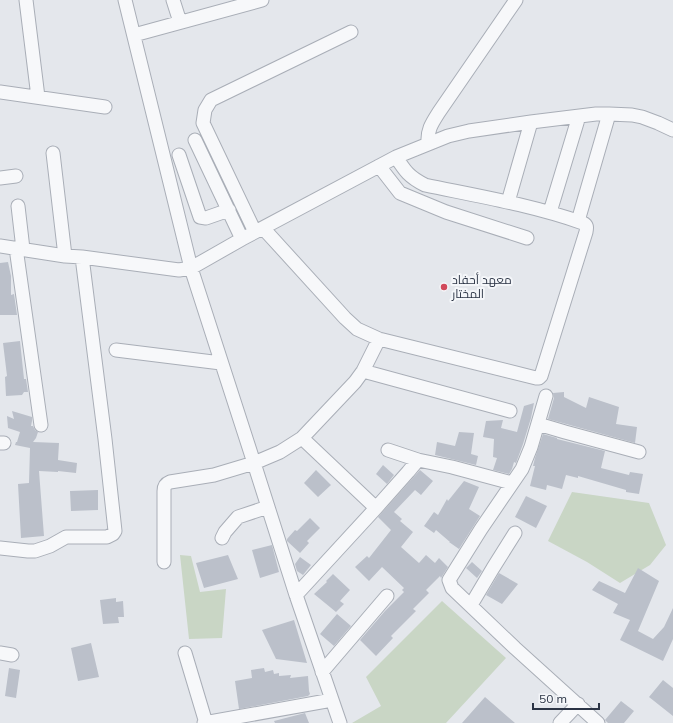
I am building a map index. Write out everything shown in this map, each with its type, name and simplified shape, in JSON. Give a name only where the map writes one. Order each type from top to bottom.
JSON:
[{"type":"street","points":[[26,0],[38,97]]},
{"type":"street","points":[[125,0],[191,268],[296,594],[340,723]]},
{"type":"street","points":[[173,0],[180,22]]},
{"type":"street","points":[[134,35],[262,0]]},
{"type":"street","points":[[428,143],[428,135],[439,112],[516,0]]},
{"type":"street","points":[[351,32],[211,100],[205,110],[203,123],[259,230],[352,325],[358,329],[379,339],[536,378],[541,376],[586,232],[586,225],[550,212],[425,185],[414,180],[404,170],[396,157]]},
{"type":"street","points":[[0,92],[105,107]]},
{"type":"street","points":[[578,221],[609,114]]},
{"type":"street","points":[[0,246],[65,256],[185,270],[396,157],[448,136],[469,131],[531,122],[609,114],[642,117],[673,130]]},
{"type":"street","points":[[550,212],[579,116]]},
{"type":"street","points":[[508,202],[531,122]]},
{"type":"street","points":[[195,140],[242,239]]},
{"type":"street","points":[[53,153],[65,256]]},
{"type":"street","points":[[179,155],[200,217],[206,218],[228,210]]},
{"type":"street","points":[[379,166],[400,193],[446,212],[527,238]]},
{"type":"street","points":[[0,178],[16,176]]},
{"type":"street","points":[[18,206],[20,249],[41,425]]},
{"type":"street","points":[[0,548],[35,551],[50,546],[66,537],[106,537],[114,534],[115,531],[82,257]]},
{"type":"street","points":[[164,562],[164,486],[170,482],[214,475],[254,463],[280,452],[302,438],[350,388],[363,371],[379,339]]},
{"type":"street","points":[[116,350],[222,363]]},
{"type":"street","points":[[363,371],[510,411]]},
{"type":"street","points":[[546,396],[522,469],[449,580],[452,588],[515,648],[598,723]]},
{"type":"street","points":[[538,424],[639,452]]},
{"type":"street","points":[[302,438],[376,508]]},
{"type":"street","points":[[388,450],[418,460],[452,467],[512,483]]},
{"type":"street","points":[[296,594],[376,508],[418,460]]},
{"type":"street","points":[[222,538],[225,532],[238,518],[268,506]]},
{"type":"street","points":[[471,605],[515,533]]},
{"type":"street","points":[[322,672],[387,596]]},
{"type":"street","points":[[185,653],[205,723],[332,700]]},
{"type":"street","points":[[560,723],[578,704]]},
{"type":"green space","points":[[572,492],[649,503],[666,545],[650,565],[620,583],[587,562],[548,541]]},
{"type":"green space","points":[[180,555],[191,556],[200,592],[226,589],[222,638],[189,639]]},
{"type":"green space","points":[[442,601],[506,658],[446,723],[352,723],[381,706],[366,677]]},
{"type":"building","points":[[8,262],[11,276],[11,295],[14,294],[17,315],[0,315],[0,263]]},
{"type":"building","points":[[20,341],[24,379],[26,379],[28,392],[24,392],[22,395],[6,396],[5,377],[7,376],[3,343]]},
{"type":"building","points":[[564,392],[564,397],[586,408],[589,397],[619,407],[616,424],[637,427],[635,443],[548,419],[554,398],[553,393]]},
{"type":"building","points":[[534,403],[531,418],[516,463],[514,462],[509,474],[493,470],[497,458],[493,457],[494,439],[483,437],[486,421],[503,420],[501,428],[517,432],[524,406]]},
{"type":"building","points":[[12,411],[32,417],[31,426],[33,426],[38,432],[33,442],[59,443],[58,460],[77,463],[76,473],[39,471],[44,536],[21,538],[18,484],[29,483],[30,448],[15,445],[20,432],[8,428],[7,416],[14,419]]},
{"type":"building","points":[[459,432],[474,433],[471,454],[478,456],[476,465],[435,455],[437,442],[455,446]]},
{"type":"building","points":[[543,434],[605,451],[601,468],[629,475],[630,472],[643,474],[639,494],[626,492],[626,490],[578,476],[578,478],[566,475],[562,489],[547,485],[546,490],[530,486],[535,466],[533,466],[535,458]]},
{"type":"building","points":[[383,465],[394,475],[387,484],[376,474]]},
{"type":"building","points":[[316,470],[331,485],[318,497],[304,483]]},
{"type":"building","points":[[420,470],[433,481],[421,495],[415,490],[394,512],[402,519],[400,521],[413,532],[401,547],[419,563],[426,555],[435,563],[439,558],[448,567],[441,578],[440,576],[426,590],[429,593],[413,609],[416,611],[391,636],[393,638],[376,656],[360,640],[404,592],[402,590],[404,588],[382,567],[369,581],[355,567],[367,556],[369,558],[391,530],[378,517]]},
{"type":"building","points":[[464,481],[479,487],[469,509],[480,516],[459,549],[436,530],[434,533],[424,526],[434,512],[438,515],[447,499],[448,501]]},
{"type":"building","points":[[98,490],[98,510],[71,511],[70,491]]},
{"type":"building","points":[[526,496],[547,506],[536,528],[515,517]]},
{"type":"building","points":[[310,518],[320,528],[307,541],[309,543],[300,553],[287,541],[287,539],[295,530],[297,531]]},
{"type":"building","points":[[272,545],[279,572],[260,578],[252,550]]},
{"type":"building","points":[[228,555],[238,579],[204,588],[196,563]]},
{"type":"building","points":[[300,557],[311,565],[303,575],[297,571],[295,564]]},
{"type":"building","points":[[472,562],[482,571],[477,578],[466,568]]},
{"type":"building","points":[[638,568],[659,581],[638,631],[653,639],[664,627],[673,608],[673,639],[663,661],[620,640],[630,620],[613,613],[618,604],[592,590],[599,581],[625,593]]},
{"type":"building","points":[[499,573],[518,584],[502,604],[486,595]]},
{"type":"building","points":[[333,574],[350,590],[340,601],[344,604],[336,612],[314,594]]},
{"type":"building","points":[[116,598],[116,602],[123,601],[124,617],[118,617],[119,623],[103,624],[100,600]]},
{"type":"building","points":[[337,614],[351,626],[334,646],[320,634]]},
{"type":"building","points":[[294,620],[307,663],[276,659],[262,630]]},
{"type":"building","points":[[91,643],[99,677],[78,681],[71,648]]},
{"type":"building","points":[[9,668],[20,670],[16,698],[5,696]]},
{"type":"building","points":[[264,668],[265,672],[273,670],[274,674],[279,673],[279,676],[291,675],[290,678],[308,676],[310,694],[308,696],[239,709],[235,681],[252,678],[251,670]]},
{"type":"building","points":[[663,680],[673,688],[673,716],[649,697]]},
{"type":"building","points":[[485,697],[515,723],[462,723]]},
{"type":"building","points":[[621,701],[634,711],[624,723],[608,723],[605,720]]},
{"type":"building","points":[[305,713],[309,723],[275,723],[274,721]]},
{"type":"place","name":"معهد أحفاد المختار","points":[[444,287]]}]
